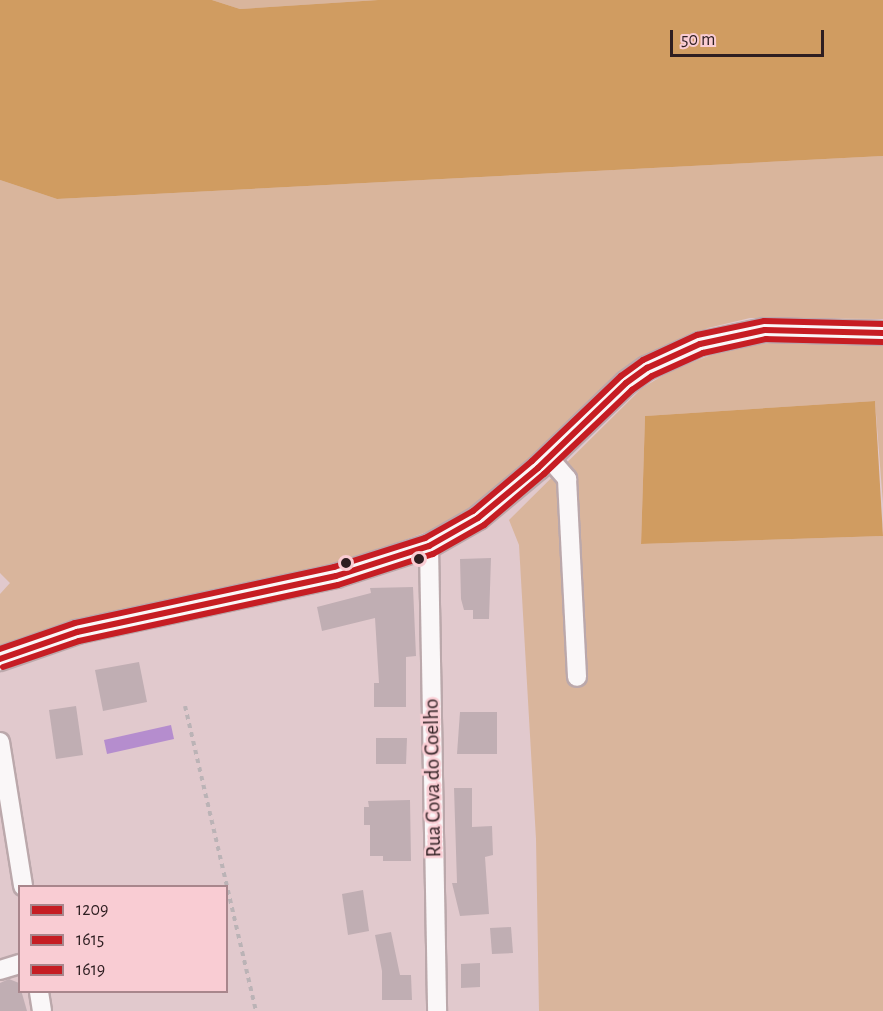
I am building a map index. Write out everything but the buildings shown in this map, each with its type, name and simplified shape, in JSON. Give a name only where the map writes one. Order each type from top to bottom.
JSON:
[{"type":"street","points":[[0,659],[77,632],[336,576],[429,546],[478,518],[549,458],[626,383],[700,344],[765,330],[883,333]]},
{"type":"street","points":[[549,458],[567,479],[577,677]]},
{"type":"street","name":"Rua Cova do Coelho","points":[[429,546],[437,1011]]},
{"type":"street","points":[[0,742],[23,885]]},
{"type":"street","points":[[0,970],[18,965]]},
{"type":"street","points":[[39,993],[42,1011]]},
{"type":"path","points":[[185,706],[227,885]]},
{"type":"path","points":[[228,891],[256,1011]]},
{"type":"shaded area","points":[[0,0],[212,0],[240,9],[378,0],[883,0],[883,156],[57,199],[0,180]]},
{"type":"shaded area","points":[[212,0],[378,0],[240,9]]},
{"type":"shaded area","points":[[883,156],[883,319],[750,318],[708,328],[619,374],[477,507],[448,524],[345,562],[79,622],[0,649],[0,594],[10,583],[0,573],[0,180],[57,199]]},
{"type":"shaded area","points":[[777,342],[883,346],[883,504],[875,401],[645,416],[641,544],[883,536],[883,1011],[539,1011],[536,839],[519,545],[509,520],[642,388],[674,369],[727,349]]},
{"type":"shaded area","points":[[875,401],[883,536],[641,544],[645,416]]},
{"type":"shaded area","points":[[171,725],[174,739],[107,754],[104,740]]},
{"type":"transit line","name":"1619","points":[[0,649],[75,623],[334,567],[425,538],[473,511],[532,461],[621,376],[643,360],[697,335],[764,321],[883,324]]},
{"type":"transit line","name":"1209","points":[[0,659],[77,632],[336,576],[429,546],[478,518],[538,468],[626,383],[647,368],[700,344],[765,330],[883,333]]},
{"type":"transit line","name":"1615","points":[[3,667],[79,641],[338,585],[433,554],[484,525],[544,474],[632,390],[652,376],[703,353],[766,339],[883,342]]}]
